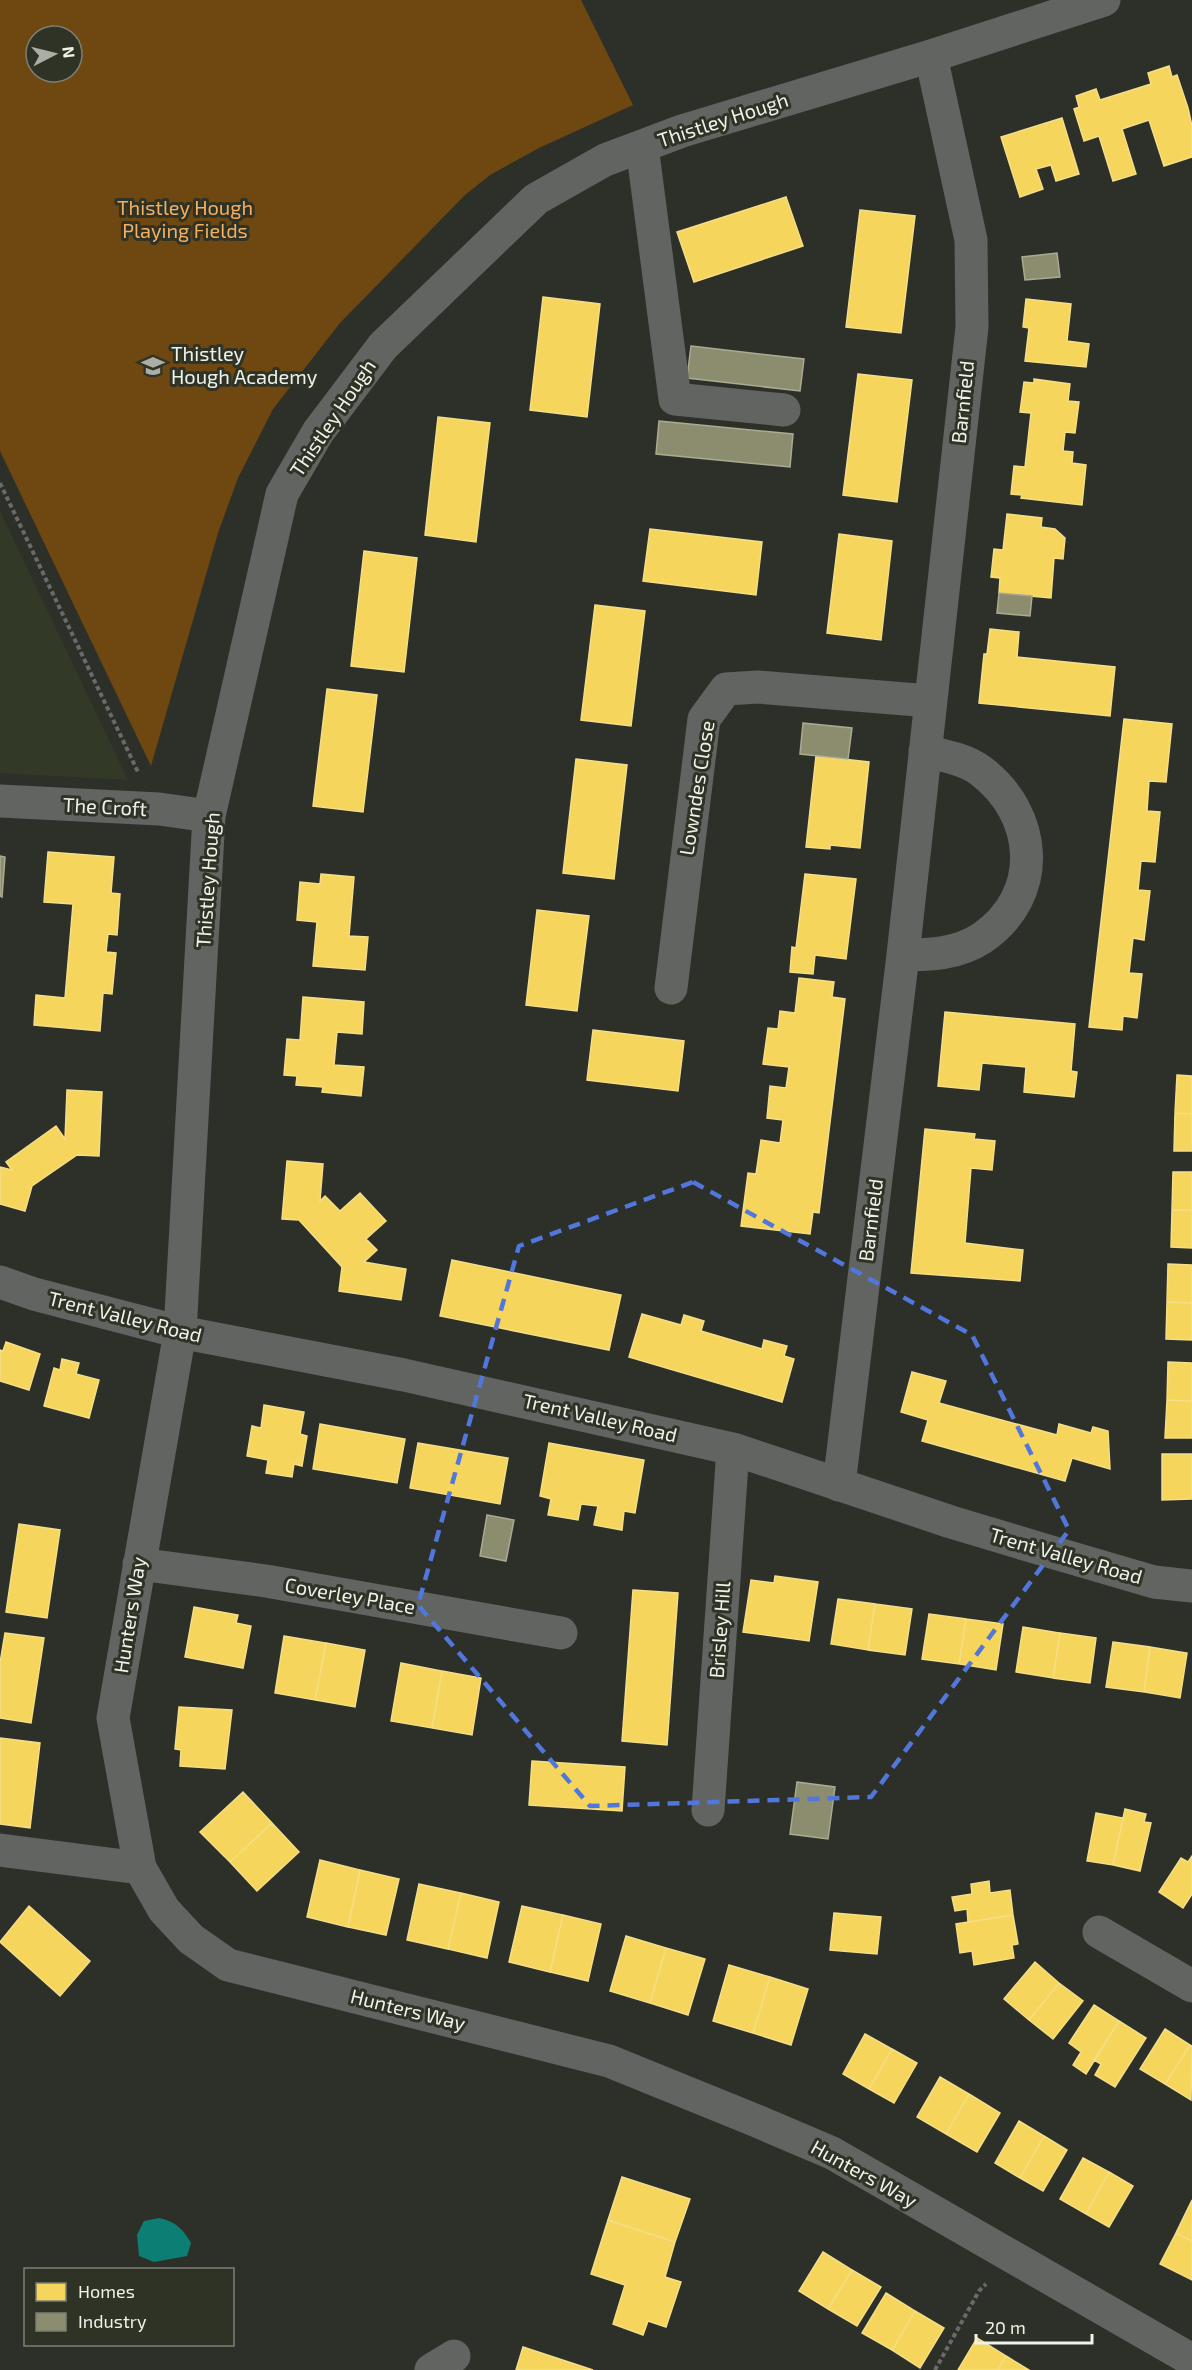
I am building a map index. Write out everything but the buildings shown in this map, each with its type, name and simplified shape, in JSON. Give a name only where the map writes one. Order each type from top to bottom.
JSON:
[{"type":"street","name":"Thistley Hough","points":[[180,1332],[209,816],[282,494],[318,432],[383,346],[536,199],[605,160],[682,131],[931,56],[1104,0]]},
{"type":"street","name":"Barnfield","points":[[839,1485],[903,955],[972,327],[970,240],[931,56]]},
{"type":"street","points":[[642,146],[675,399],[784,410]]},
{"type":"street","name":"Lowndes Close","points":[[671,988],[704,719],[726,690],[759,687],[930,701]]},
{"type":"street","points":[[903,955],[936,955],[981,939],[998,925],[1014,905],[1025,880],[1027,853],[1021,822],[1004,794],[980,770],[959,759],[925,751]]},
{"type":"street","name":"The Croft","points":[[0,801],[159,809],[209,816]]},
{"type":"street","name":"Trent Valley Road","points":[[0,1282],[34,1294],[180,1332],[404,1375],[733,1449],[951,1522],[1154,1582],[1192,1586]]},
{"type":"street","name":"Hunters Way","points":[[180,1332],[113,1718],[140,1868],[164,1910],[191,1939],[228,1965],[609,2061],[832,2153],[1192,2360]]},
{"type":"street","name":"Brisley Hill","points":[[708,1810],[733,1449]]},
{"type":"street","name":"Coverley Place","points":[[139,1564],[266,1581],[561,1633]]},
{"type":"street","points":[[0,1850],[140,1868]]},
{"type":"street","points":[[1099,1932],[1192,1986]]},
{"type":"path","points":[[0,483],[145,787],[159,809]]},
{"type":"path","points":[[935,2370],[979,2291],[1011,2258]]},
{"type":"highlighted area","points":[[693,1182],[972,1335],[1069,1530],[871,1797],[590,1806],[418,1605],[519,1246]]},
{"type":"shaded area","points":[[0,511],[128,780],[0,773]]},
{"type":"green space","name":"Thistley Hough Playing Fields","points":[[0,0],[581,0],[633,105],[539,148],[490,175],[465,195],[340,323],[273,409],[238,478],[218,533],[151,766],[0,451]]},
{"type":"water","points":[[159,2218],[170,2221],[185,2233],[191,2243],[187,2256],[154,2262],[139,2256],[137,2235],[144,2221]]},
{"type":"place","name":"Thistley Hough Academy","points":[[153,366]]}]
